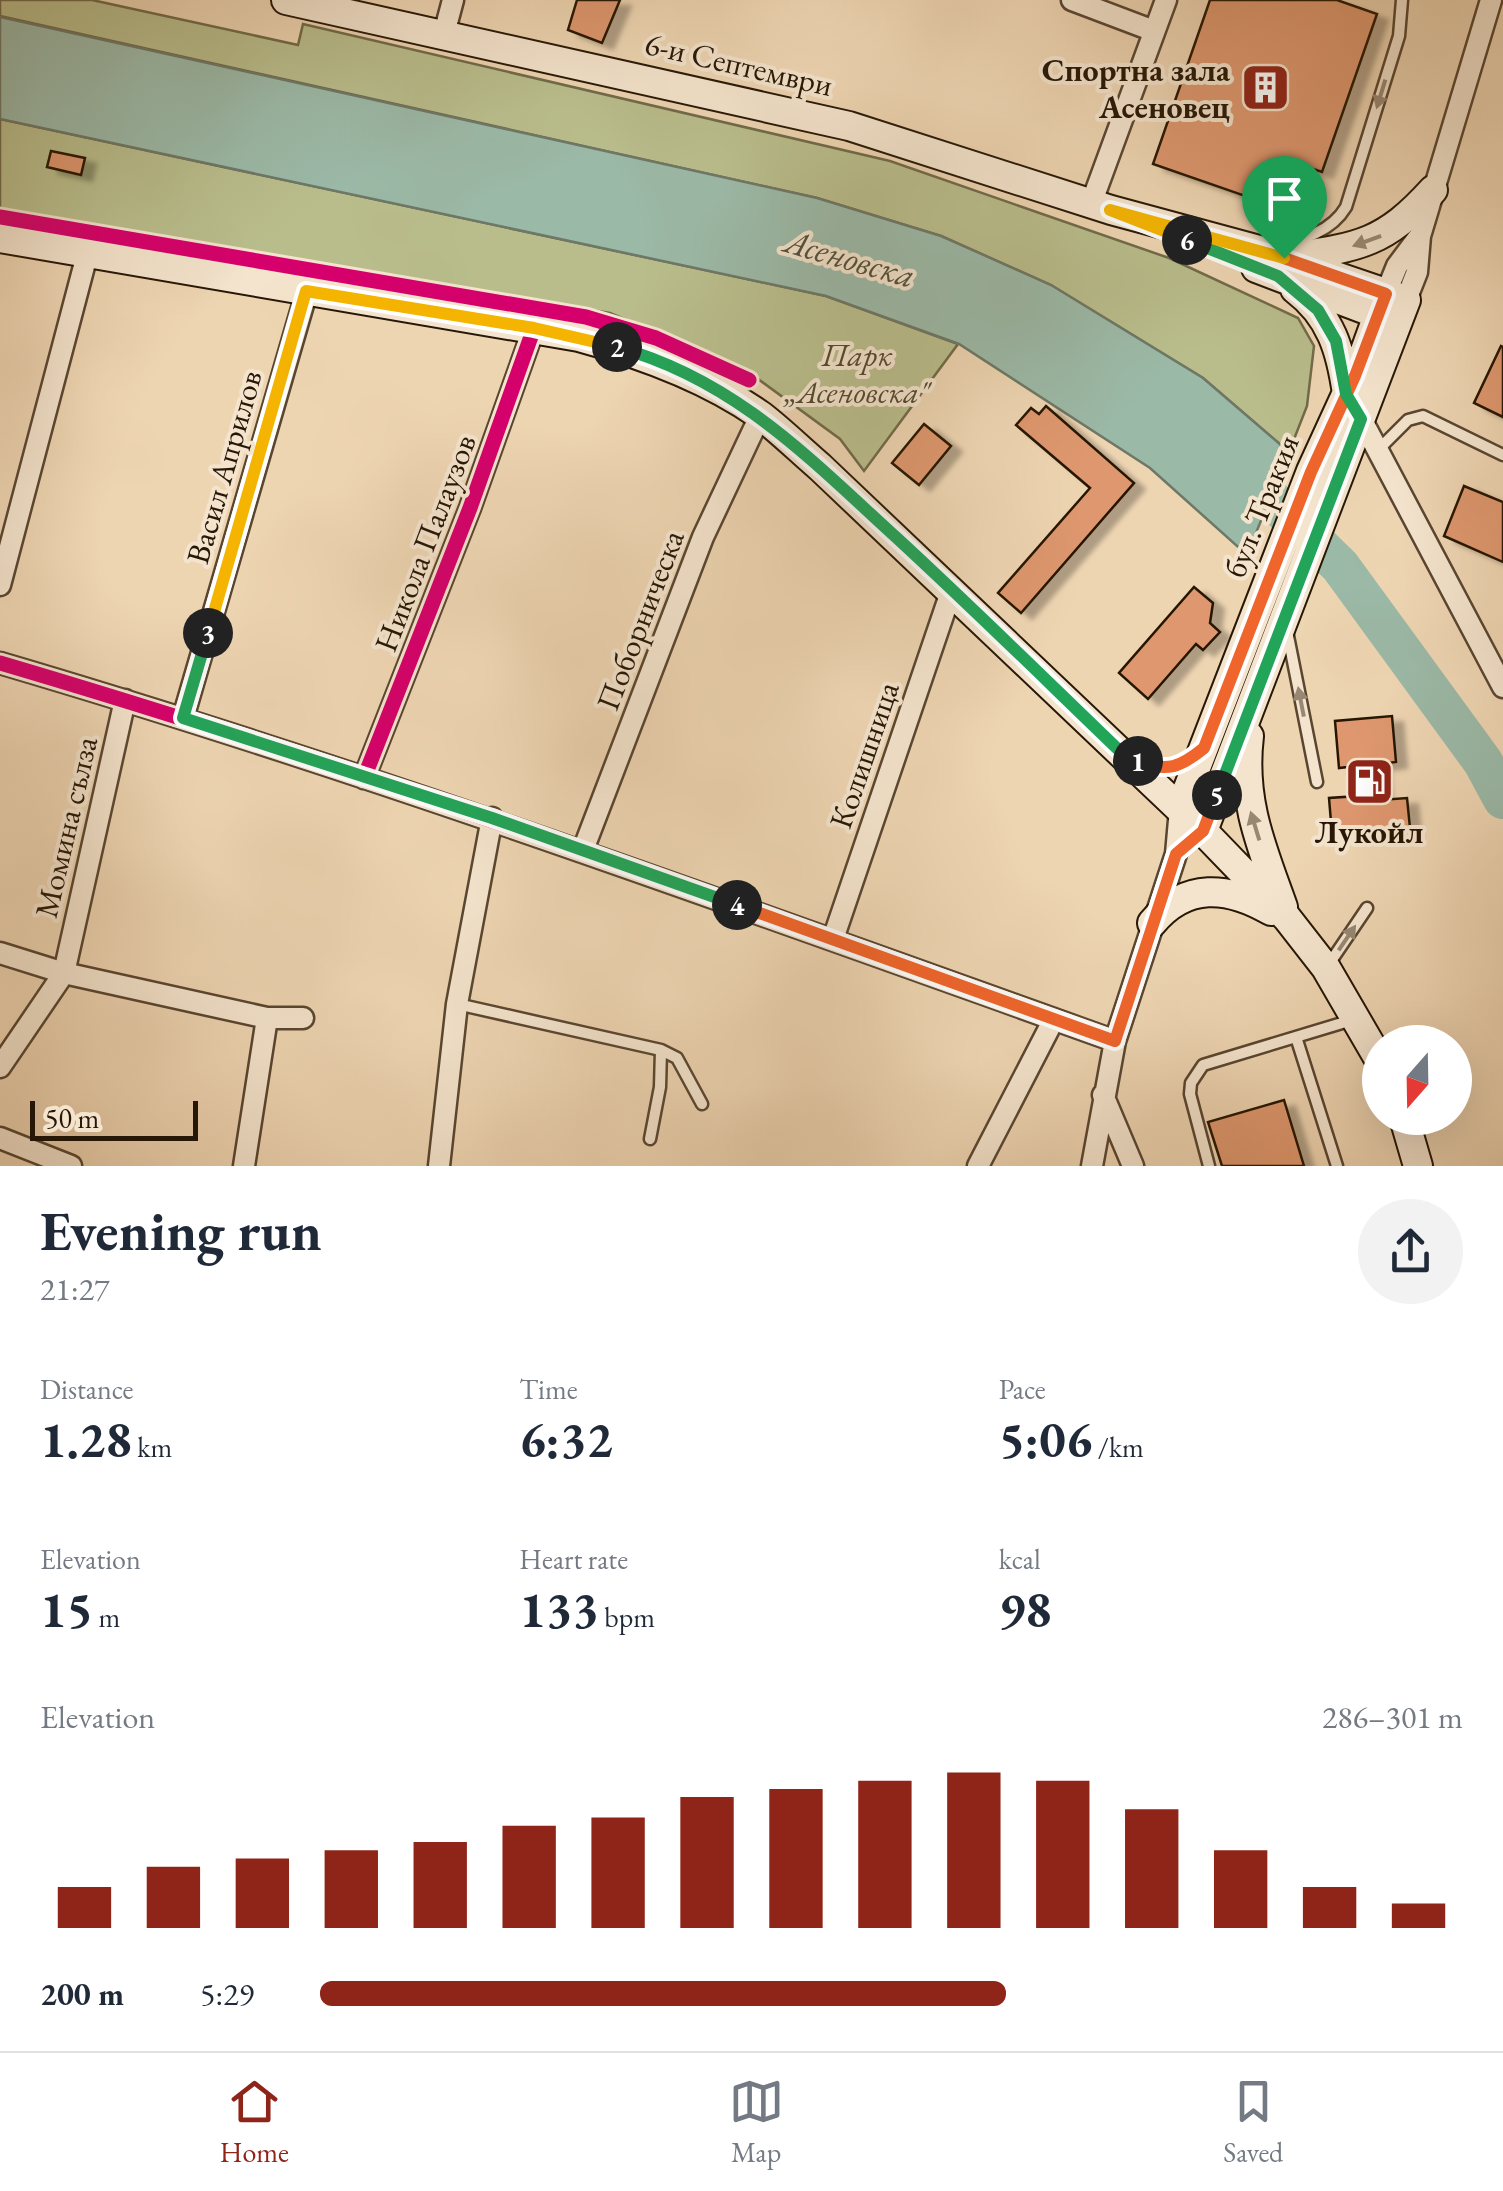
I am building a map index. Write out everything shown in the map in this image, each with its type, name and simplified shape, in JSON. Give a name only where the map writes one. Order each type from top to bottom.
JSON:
[{"type":"main road","name":"6-и Септември","points":[[286,0],[831,121],[1273,262],[1392,308]]},
{"type":"main road","points":[[1273,262],[1377,238],[1404,222],[1433,190]]},
{"type":"main road","points":[[0,238],[534,328],[624,349],[716,388],[760,416],[952,589],[1203,831],[1294,926],[1362,1027]]},
{"type":"main road","points":[[1273,262],[1328,324],[1341,358],[1346,394]]},
{"type":"main road","name":"бул. Тракия","points":[[1180,809],[1311,472],[1346,394],[1392,308]]},
{"type":"main road","name":"бул. Тракия","points":[[1203,831],[1361,419],[1392,308]]},
{"type":"main road","points":[[1255,696],[1247,761],[1251,818],[1294,926]]},
{"type":"main road","points":[[1125,756],[1169,770],[1188,762],[1204,748]]},
{"type":"main road","points":[[1152,923],[1174,901],[1188,895],[1222,893],[1256,903],[1294,926]]},
{"type":"main road","points":[[1409,1135],[1418,1166]]},
{"type":"street","points":[[444,34],[453,0]]},
{"type":"street","points":[[1072,0],[1154,31]]},
{"type":"street","points":[[1101,207],[1166,0]]},
{"type":"street","name":"бул. Тракия","points":[[1392,308],[1417,272],[1420,236],[1491,0]]},
{"type":"street","points":[[0,585],[87,254]]},
{"type":"street","name":"Васил Априлов","points":[[183,718],[306,291]]},
{"type":"street","name":"Никола Палаузов","points":[[364,778],[470,508],[534,328]]},
{"type":"street","points":[[1346,394],[1379,449],[1503,688]]},
{"type":"street","name":"Поборническа","points":[[583,850],[704,537],[760,416]]},
{"type":"street","name":"Колишница","points":[[834,939],[952,589]]},
{"type":"street","points":[[0,663],[492,818],[1115,1041]]},
{"type":"street","name":"Момина сълза","points":[[0,1067],[64,973],[125,700]]},
{"type":"street","points":[[1092,1166],[1115,1041],[1176,854],[1180,809]]},
{"type":"street","points":[[439,1166],[457,1004],[492,818]]},
{"type":"street","points":[[1176,854],[1203,831]]},
{"type":"street","points":[[0,954],[64,973],[268,1018],[303,1018]]},
{"type":"street","points":[[244,1166],[268,1018]]},
{"type":"street","points":[[978,1166],[1054,1019]]},
{"type":"street","points":[[1103,1096],[1134,1166]]},
{"type":"street","points":[[0,1138],[72,1166]]},
{"type":"lane","points":[[1273,262],[1328,228],[1346,207],[1399,36],[1402,0]]},
{"type":"lane","points":[[1379,449],[1408,420],[1423,416],[1503,455]]},
{"type":"lane","points":[[1289,610],[1316,782]]},
{"type":"lane","points":[[1326,968],[1367,908]]},
{"type":"lane","points":[[457,1004],[661,1050],[676,1058],[702,1104]]},
{"type":"lane","points":[[1209,1166],[1190,1094],[1196,1073],[1213,1060],[1358,1019]]},
{"type":"lane","points":[[1296,1037],[1338,1166]]},
{"type":"lane","points":[[650,1139],[660,1087],[661,1050]]},
{"type":"green space","points":[[0,0],[92,0],[298,45],[303,24],[890,161],[1169,258],[1298,318],[1314,346],[1307,406],[1289,452],[1203,378],[1051,285],[941,236],[817,198],[0,16]]},
{"type":"green space","name":"Парк „Асеновска\"","points":[[0,119],[826,296],[958,344],[864,471],[840,439],[743,368],[610,313],[0,212]]},
{"type":"water","points":[[0,17],[817,198],[941,236],[1051,285],[1203,378],[1289,452],[1247,555],[1150,468],[959,344],[826,296],[0,119]]},
{"type":"building","points":[[577,0],[620,0],[602,43],[568,30]]},
{"type":"building","name":"Спортна зала Асеновец","points":[[1210,0],[1337,0],[1377,14],[1322,172],[1296,163],[1280,208],[1153,164]]},
{"type":"building","points":[[51,151],[85,158],[81,175],[47,167]]},
{"type":"building","points":[[1503,347],[1503,417],[1474,403]]},
{"type":"building","points":[[1046,406],[1134,483],[1021,613],[998,593],[1090,488],[1016,425],[1031,408],[1039,414]]},
{"type":"building","points":[[924,424],[951,446],[919,485],[892,463]]},
{"type":"building","points":[[1464,486],[1503,502],[1503,562],[1444,536]]},
{"type":"building","points":[[1194,587],[1213,603],[1210,623],[1220,632],[1203,650],[1196,644],[1148,699],[1119,673]]},
{"type":"building","name":"Лукойл","points":[[1392,716],[1396,762],[1379,764],[1381,800],[1407,798],[1410,828],[1332,834],[1329,798],[1358,796],[1356,766],[1339,768],[1335,721]]},
{"type":"building","points":[[1284,1100],[1304,1166],[1222,1166],[1208,1122]]},
{"type":"waterway","name":"Асеновска","points":[[1230,463],[1340,566],[1483,762],[1503,799]]},
{"type":"cycle path","points":[[0,217],[586,317],[656,338],[749,380]]},
{"type":"cycle path","points":[[364,778],[470,508],[534,328]]},
{"type":"cycle path","points":[[0,663],[421,797],[1115,1041]]},
{"type":"place","name":"Спортна зала Асеновец","points":[[1265,88]]},
{"type":"place","name":"Лукойл","points":[[1369,782]]},
{"type":"route","points":[[1284,258],[1110,210],[1278,276],[1304,296],[1328,324],[1336,341],[1346,394],[1361,419],[1203,831],[1176,854],[1115,1041],[492,818],[183,718],[306,291],[579,337],[624,349],[716,388],[760,416],[820,467],[1125,756],[1157,768],[1179,767],[1204,748],[1311,472],[1346,394],[1355,376],[1386,294],[1284,258]]}]
